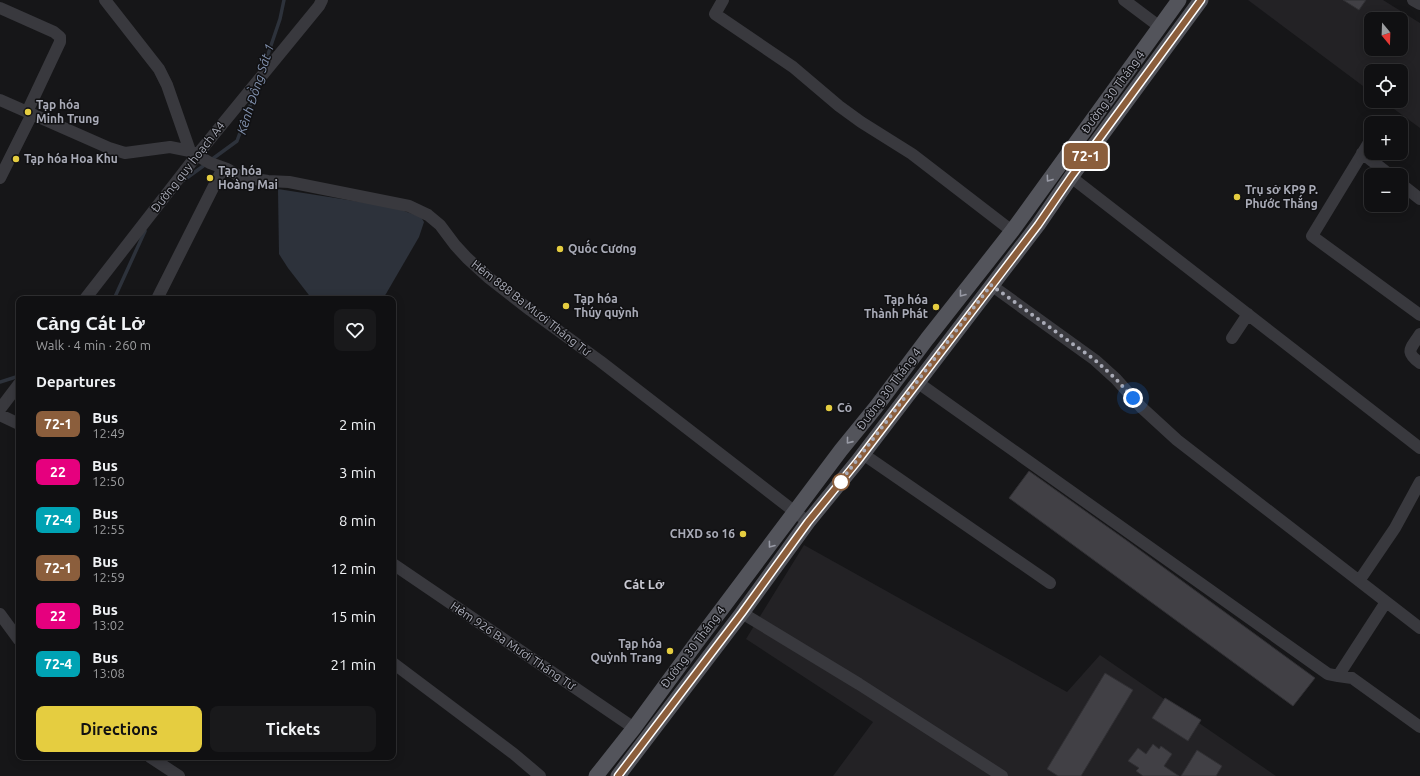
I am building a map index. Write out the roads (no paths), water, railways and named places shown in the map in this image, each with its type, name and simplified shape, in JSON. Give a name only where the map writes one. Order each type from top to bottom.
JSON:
[{"type":"main road","name":"Đường 30 Tháng 4","points":[[596,776],[634,728],[841,450],[1012,231],[1179,0]]},
{"type":"main road","name":"Đường 30 Tháng 4","points":[[618,776],[742,613],[808,522],[863,454],[1038,225],[1071,177],[1201,0]]},
{"type":"main road","points":[[976,276],[991,285]]},
{"type":"main road","points":[[727,603],[742,613]]},
{"type":"street","points":[[105,0],[159,69],[167,84],[193,153]]},
{"type":"street","name":"Đường quy hoạch A4","points":[[87,296],[193,153],[319,6],[322,0]]},
{"type":"street","points":[[723,0],[715,14],[793,67],[839,106],[923,162],[1012,231]]},
{"type":"street","points":[[1124,0],[1160,27]]},
{"type":"street","points":[[1413,0],[1420,4]]},
{"type":"street","points":[[0,8],[54,32],[60,37],[60,42],[30,113],[0,178]]},
{"type":"street","name":"Hẻm 888 Ba Mươi Tháng Tư","points":[[0,100],[109,148],[125,153],[170,147],[193,153],[210,163],[241,177],[296,183],[409,206],[428,215],[440,225],[467,258],[489,278],[600,361],[808,522]]},
{"type":"street","points":[[1364,150],[1312,236],[1420,315]]},
{"type":"street","points":[[1362,153],[1381,168]]},
{"type":"street","points":[[159,296],[223,168]]},
{"type":"street","points":[[1071,177],[1420,448]]},
{"type":"street","points":[[1408,190],[1420,199]]},
{"type":"street","points":[[991,285],[1095,360],[1116,379],[1141,407],[1177,440],[1420,628]]},
{"type":"street","points":[[1232,338],[1248,314]]},
{"type":"street","points":[[1420,334],[1410,349],[1410,352],[1412,357],[1420,363]]},
{"type":"street","points":[[917,382],[1328,674],[1352,678],[1420,727]]},
{"type":"street","points":[[0,409],[16,388]]},
{"type":"street","points":[[0,415],[16,423]]},
{"type":"street","points":[[863,454],[1050,583]]},
{"type":"street","points":[[1360,581],[1395,528],[1420,482]]},
{"type":"street","name":"Hẻm 926 Ba Mươi Tháng Tư","points":[[396,566],[634,728]]},
{"type":"street","points":[[1338,676],[1386,602]]},
{"type":"street","points":[[742,613],[859,684],[1002,776]]},
{"type":"street","points":[[0,614],[16,636]]},
{"type":"street","points":[[396,666],[484,731],[540,776]]},
{"type":"street","points":[[154,760],[178,776]]},
{"type":"waterway","name":"Kênh Đồng Sát 1","points":[[264,66],[280,19],[284,0]]},
{"type":"waterway","name":"Kênh Đồng Sát 1","points":[[211,160],[237,141],[255,92]]},
{"type":"waterway","name":"Kênh Đồng Sát 1","points":[[184,180],[206,164]]},
{"type":"waterway","name":"Kênh Đồng Sát 1","points":[[115,296],[145,231]]},
{"type":"waterway","name":"Kênh Đồng Sát 1","points":[[0,382],[16,377]]},
{"type":"place","name":"Tạp hóa Minh Trung","points":[[28,112]]},
{"type":"place","name":"Tạp hóa Hoa Khu","points":[[16,159]]},
{"type":"place","name":"Tạp hóa Hoàng Mai","points":[[210,178]]},
{"type":"place","name":"Trụ sở KP9 P. Phước Thắng","points":[[1237,197]]},
{"type":"place","name":"Quốc Cương","points":[[560,249]]},
{"type":"place","name":"Tạp hóa Thúy quỳnh","points":[[566,306]]},
{"type":"place","name":"Tạp hóa Thành Phát","points":[[936,307]]},
{"type":"place","name":"Cỏ","points":[[829,408]]},
{"type":"place","name":"CHXD so 16","points":[[743,534]]},
{"type":"place","name":"Tạp hóa Quỳnh Trang","points":[[670,651]]},
{"type":"district","name":"Cát Lở","points":[[644,584]]}]
